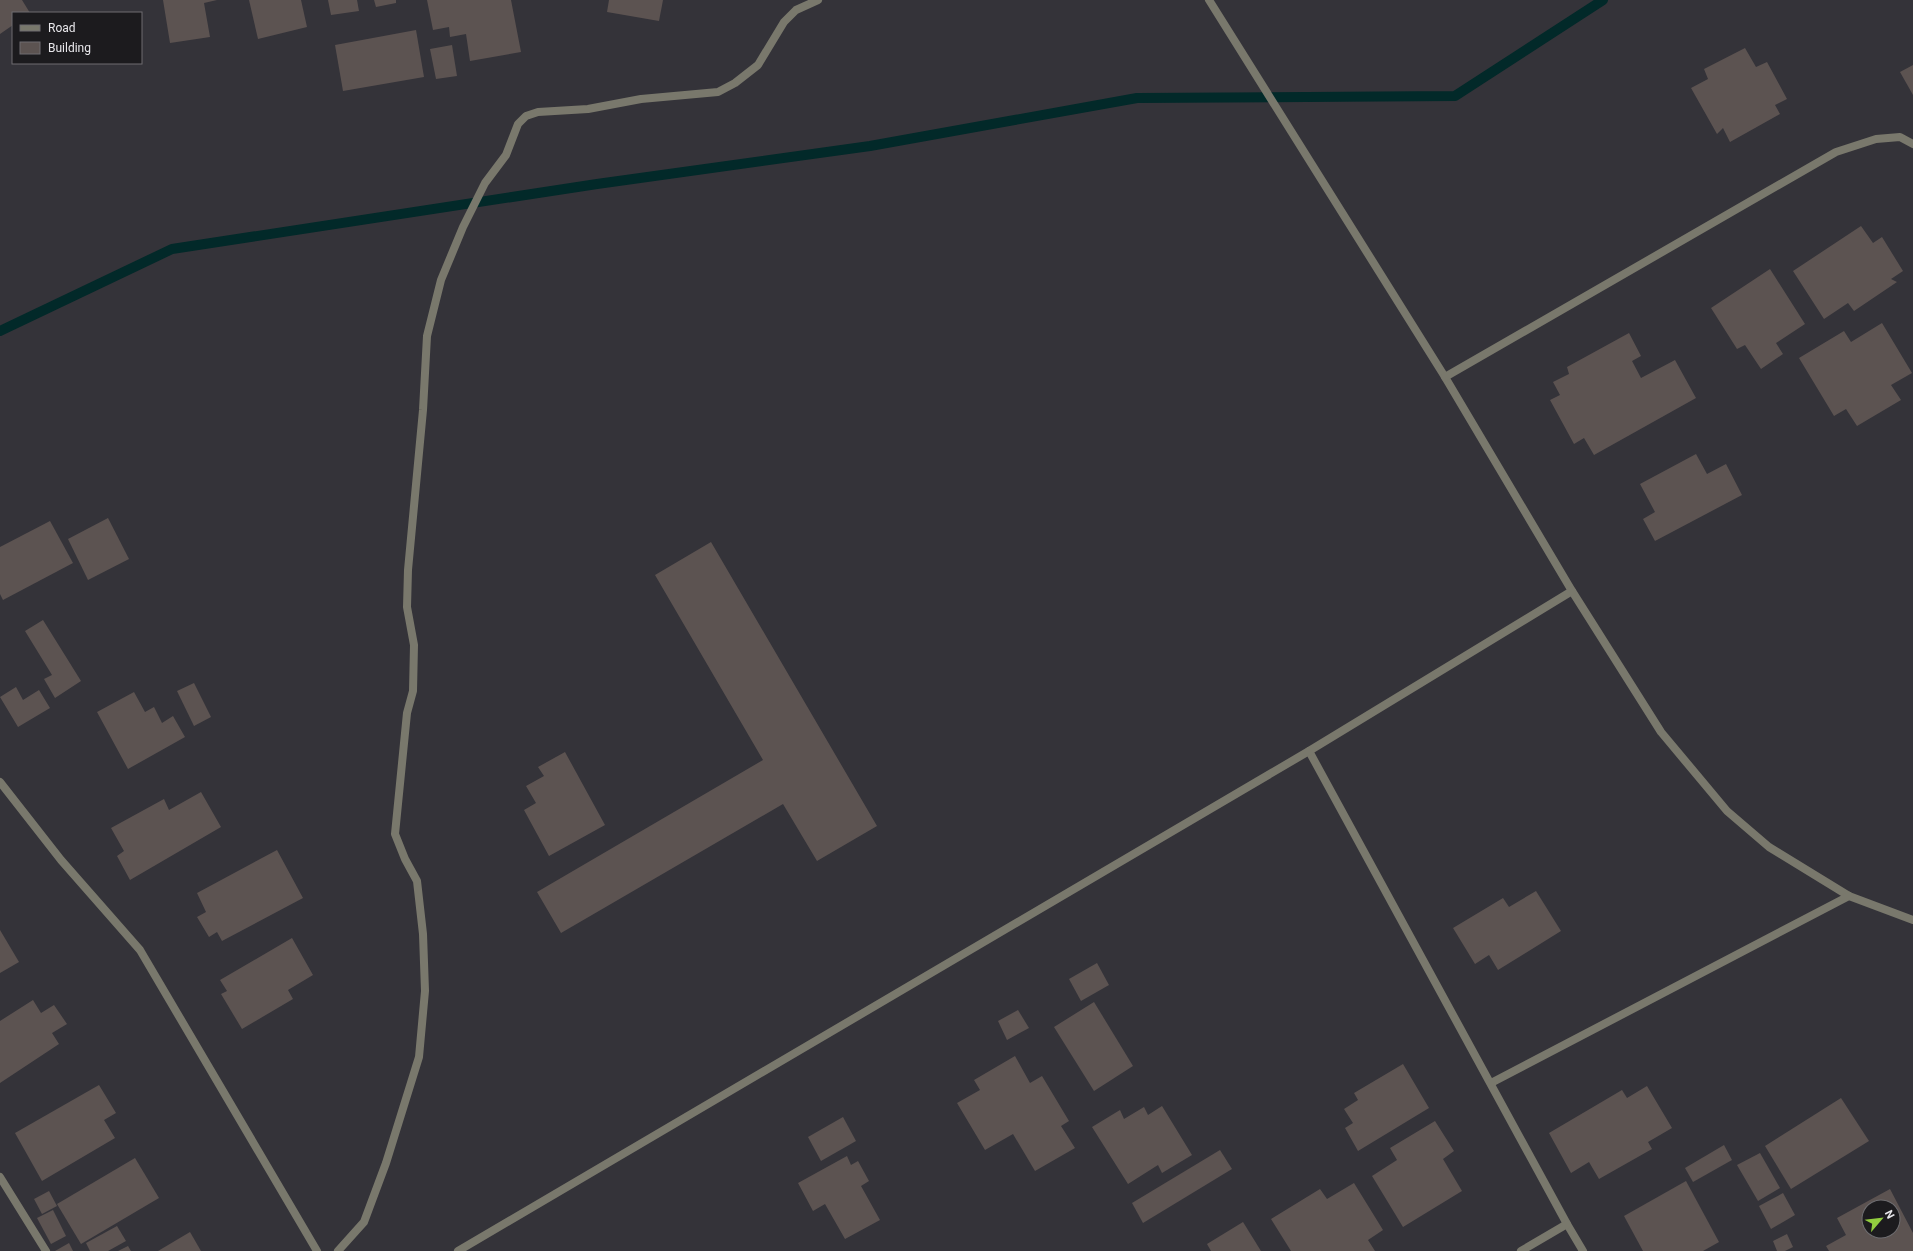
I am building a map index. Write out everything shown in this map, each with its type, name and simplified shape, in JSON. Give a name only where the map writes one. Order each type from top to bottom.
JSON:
[{"type":"street","points":[[338,1251],[364,1222],[386,1162],[419,1057],[425,992],[423,934],[417,881],[395,834],[407,714],[413,691],[414,645],[407,607],[408,570],[422,417],[427,336],[441,280],[463,227],[485,183],[506,155],[518,124],[526,116],[538,112],[588,109],[641,99],[718,92],[735,83],[758,65],[784,22],[796,10],[818,0]]},
{"type":"street","points":[[1209,0],[1285,119],[1445,377],[1572,591],[1661,732],[1727,811],[1769,847],[1849,896],[1913,920]]},
{"type":"street","points":[[1445,377],[1836,152],[1876,139],[1900,137],[1913,144]]},
{"type":"street","points":[[458,1251],[1309,751],[1572,591]]},
{"type":"street","points":[[1309,751],[1583,1251]]},
{"type":"street","points":[[0,782],[61,860],[140,950],[317,1251]]},
{"type":"street","points":[[1491,1083],[1849,896]]},
{"type":"street","points":[[0,1177],[46,1251]]},
{"type":"street","points":[[1521,1251],[1567,1224]]},
{"type":"building","points":[[0,0],[22,0],[29,12],[12,12],[12,26],[0,34]]},
{"type":"building","points":[[163,0],[217,0],[204,3],[210,37],[170,43]]},
{"type":"building","points":[[249,0],[301,0],[307,27],[258,39]]},
{"type":"building","points":[[328,0],[357,0],[359,11],[331,15]]},
{"type":"building","points":[[374,0],[396,0],[396,3],[376,7]]},
{"type":"building","points":[[427,0],[511,0],[521,52],[470,61],[466,34],[450,37],[449,27],[433,30]]},
{"type":"building","points":[[609,0],[663,0],[659,21],[607,12]]},
{"type":"building","points":[[416,30],[424,77],[343,91],[335,45]]},
{"type":"building","points":[[452,45],[457,76],[436,79],[430,49]]},
{"type":"building","points":[[1745,48],[1756,67],[1767,62],[1787,99],[1775,105],[1780,114],[1730,142],[1723,128],[1717,134],[1691,88],[1708,79],[1704,69]]},
{"type":"building","points":[[1913,65],[1913,95],[1900,72]]},
{"type":"building","points":[[1861,226],[1873,243],[1882,237],[1903,271],[1891,279],[1897,282],[1854,311],[1848,303],[1824,319],[1793,271]]},
{"type":"building","points":[[1770,269],[1805,324],[1776,343],[1783,354],[1761,369],[1745,345],[1737,349],[1711,308]]},
{"type":"building","points":[[1882,323],[1912,373],[1891,385],[1901,400],[1857,426],[1846,409],[1834,416],[1799,358],[1844,331],[1851,342]]},
{"type":"building","points":[[1629,333],[1641,356],[1632,361],[1641,378],[1675,360],[1696,398],[1594,455],[1584,438],[1574,444],[1550,400],[1560,395],[1553,382],[1569,374],[1567,367]]},
{"type":"building","points":[[1696,454],[1707,474],[1726,464],[1742,495],[1655,541],[1643,519],[1655,512],[1640,484]]},
{"type":"building","points":[[108,518],[129,559],[88,580],[68,539]]},
{"type":"building","points":[[50,521],[73,563],[3,600],[0,594],[0,547]]},
{"type":"building","points":[[711,542],[877,826],[817,861],[783,804],[561,933],[537,892],[763,760],[655,575]]},
{"type":"building","points":[[43,620],[81,681],[55,698],[44,679],[52,675],[25,631]]},
{"type":"building","points":[[194,683],[211,717],[194,726],[177,691]]},
{"type":"building","points":[[16,687],[23,700],[39,690],[50,708],[18,727],[0,697]]},
{"type":"building","points":[[134,692],[145,712],[154,707],[162,723],[173,716],[185,737],[128,769],[97,712]]},
{"type":"building","points":[[565,752],[605,825],[549,856],[524,810],[536,803],[526,786],[544,776],[538,767]]},
{"type":"building","points":[[201,792],[221,827],[130,880],[117,856],[124,851],[111,828],[164,799],[169,810]]},
{"type":"building","points":[[277,850],[303,898],[222,941],[217,932],[209,937],[197,917],[206,912],[197,893]]},
{"type":"building","points":[[1536,891],[1561,931],[1498,970],[1489,955],[1475,964],[1453,928],[1503,898],[1509,907]]},
{"type":"building","points":[[0,930],[19,962],[0,973]]},
{"type":"building","points":[[292,938],[313,975],[288,990],[293,999],[242,1029],[221,994],[227,991],[220,980]]},
{"type":"building","points":[[1097,963],[1109,985],[1081,1001],[1069,979]]},
{"type":"building","points":[[33,1000],[41,1013],[54,1005],[67,1024],[52,1033],[59,1044],[0,1083],[0,1021]]},
{"type":"building","points":[[1094,1002],[1133,1066],[1094,1091],[1054,1027]]},
{"type":"building","points":[[1018,1010],[1029,1028],[1007,1040],[998,1021]]},
{"type":"building","points":[[1015,1056],[1030,1083],[1042,1076],[1069,1121],[1061,1126],[1075,1148],[1035,1171],[1013,1134],[985,1150],[957,1103],[980,1090],[974,1080]]},
{"type":"building","points":[[1403,1064],[1429,1108],[1358,1151],[1345,1128],[1353,1123],[1344,1109],[1358,1100],[1354,1093]]},
{"type":"building","points":[[99,1085],[116,1113],[104,1120],[115,1138],[42,1181],[15,1133]]},
{"type":"building","points":[[1647,1086],[1672,1128],[1648,1142],[1652,1149],[1599,1179],[1589,1162],[1571,1173],[1549,1133],[1622,1090],[1627,1098]]},
{"type":"building","points":[[1841,1098],[1869,1141],[1791,1189],[1765,1146]]},
{"type":"building","points":[[1162,1106],[1192,1155],[1162,1173],[1158,1165],[1128,1184],[1092,1127],[1120,1110],[1124,1119],[1144,1107],[1148,1115]]},
{"type":"building","points":[[843,1117],[856,1141],[821,1161],[808,1137]]},
{"type":"building","points":[[1435,1121],[1454,1151],[1443,1159],[1462,1191],[1403,1227],[1372,1176],[1397,1160],[1390,1148]]},
{"type":"building","points":[[1724,1145],[1732,1160],[1693,1182],[1685,1168]]},
{"type":"building","points":[[1220,1150],[1232,1169],[1143,1223],[1132,1203]]},
{"type":"building","points":[[1760,1153],[1780,1188],[1758,1201],[1737,1165]]},
{"type":"building","points":[[847,1156],[851,1165],[858,1161],[869,1181],[861,1186],[880,1220],[845,1239],[825,1204],[813,1211],[798,1183]]},
{"type":"building","points":[[135,1158],[159,1198],[81,1244],[57,1204]]},
{"type":"building","points":[[1686,1181],[1719,1242],[1703,1251],[1643,1251],[1624,1216]]},
{"type":"building","points":[[1354,1183],[1383,1230],[1368,1240],[1375,1251],[1291,1251],[1271,1219],[1320,1189],[1327,1199]]},
{"type":"building","points":[[1890,1189],[1895,1199],[1872,1199]]},
{"type":"building","points":[[49,1191],[57,1206],[42,1214],[34,1199]]},
{"type":"building","points":[[1783,1193],[1795,1215],[1771,1229],[1759,1206]]},
{"type":"building","points":[[1861,1205],[1861,1239],[1901,1239],[1901,1210],[1913,1233],[1913,1251],[1829,1251],[1826,1246],[1846,1235],[1837,1218]]},
{"type":"building","points":[[53,1210],[66,1236],[51,1244],[37,1218]]},
{"type":"building","points":[[1243,1222],[1261,1251],[1211,1251],[1207,1244]]},
{"type":"building","points":[[117,1226],[126,1241],[108,1251],[90,1251],[86,1243]]},
{"type":"building","points":[[190,1232],[201,1251],[158,1251]]},
{"type":"building","points":[[1787,1234],[1793,1247],[1785,1251],[1777,1251],[1773,1241]]},
{"type":"building","points":[[69,1243],[73,1251],[55,1251]]},
{"type":"building","points":[[128,1246],[131,1251],[118,1251]]},
{"type":"waterway","points":[[0,331],[172,249],[597,184],[870,146],[1137,98],[1455,96],[1603,0]]}]
